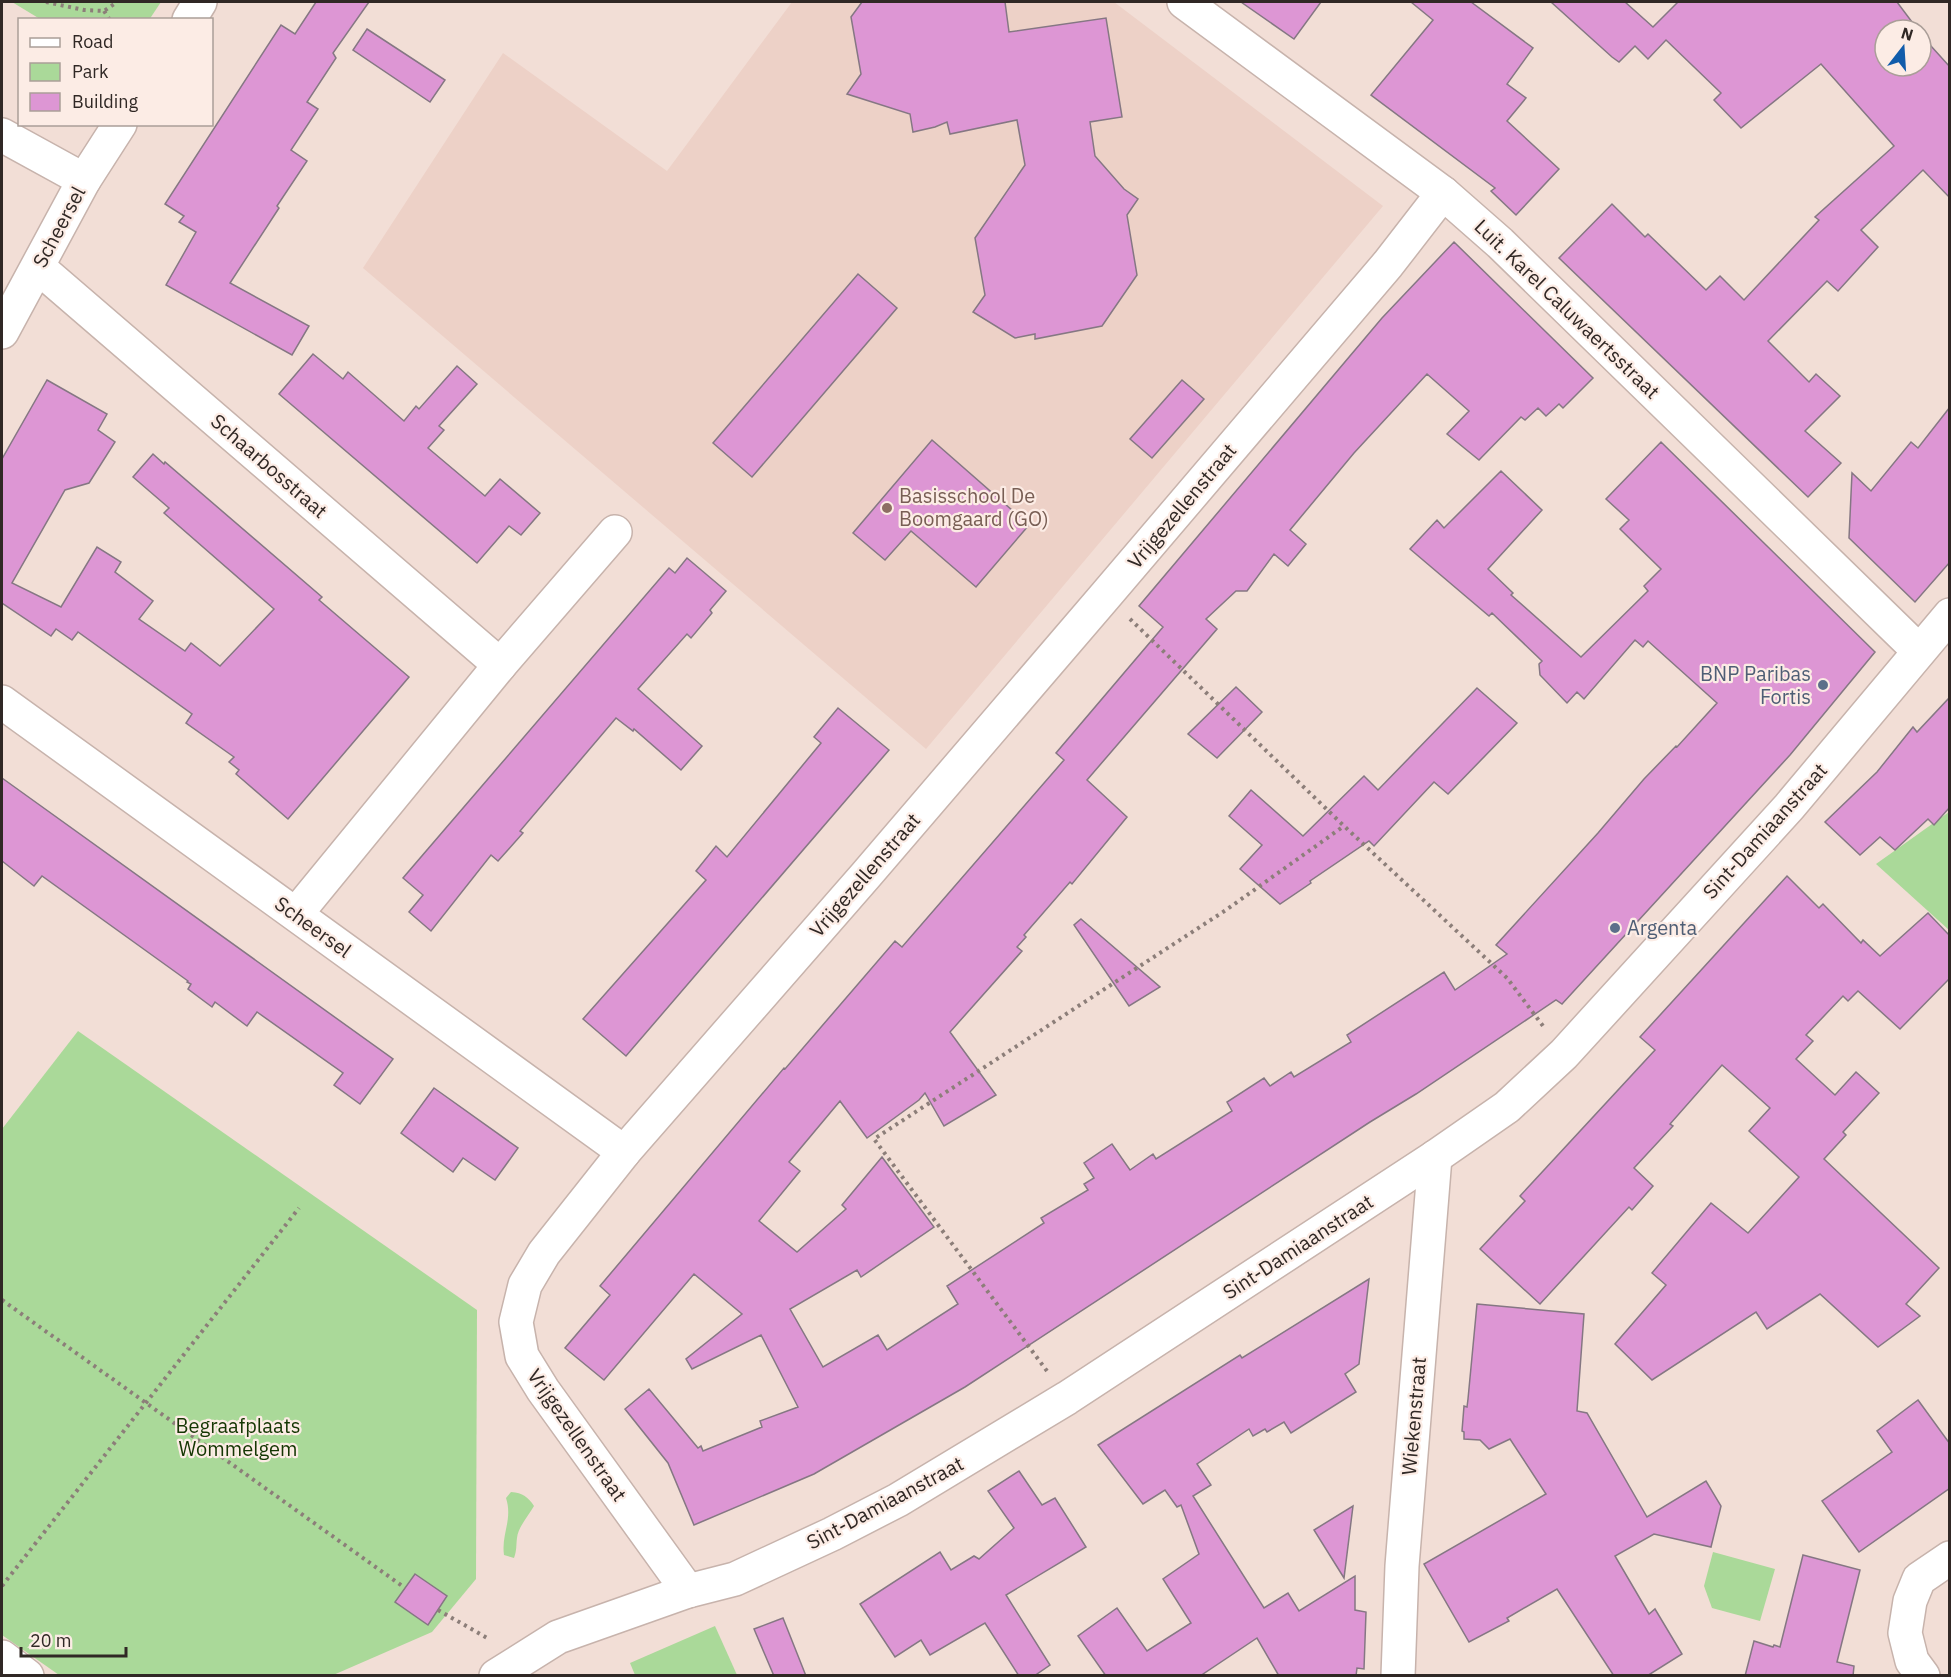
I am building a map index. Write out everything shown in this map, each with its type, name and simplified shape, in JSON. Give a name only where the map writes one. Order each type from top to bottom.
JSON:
[{"type":"street","points":[[190,18],[200,2]]},
{"type":"street","name":"Luit. Karel Caluwaertsstraat","points":[[1185,2],[1443,193],[1500,243],[1919,651]]},
{"type":"street","name":"Scheersel","points":[[2,332],[84,180],[119,126]]},
{"type":"street","points":[[2,135],[84,180]]},
{"type":"street","name":"Vrijgezellenstraat","points":[[688,1592],[543,1390],[522,1356],[516,1322],[525,1285],[544,1253],[624,1152],[874,866],[1106,595],[1388,264],[1443,193]]},
{"type":"street","name":"Schaarbosstraat","points":[[38,267],[500,665]]},
{"type":"street","points":[[296,914],[500,665],[615,532]]},
{"type":"street","name":"Sint-Damiaanstraat","points":[[495,1676],[558,1637],[688,1592],[735,1579],[832,1534],[898,1500],[1067,1398],[1436,1157],[1507,1107],[1564,1054],[1789,807],[1950,615]]},
{"type":"street","name":"Scheersel","points":[[2,702],[624,1152]]},
{"type":"street","name":"Wiekenstraat","points":[[1398,1676],[1401,1566],[1436,1157]]},
{"type":"street","points":[[1923,1676],[1912,1661],[1905,1633],[1910,1601],[1919,1579],[1950,1558]]},
{"type":"street","points":[[2,1657],[27,1676]]},
{"type":"path","points":[[46,2],[76,9],[104,11],[117,2]]},
{"type":"path","points":[[104,11],[109,18]]},
{"type":"path","points":[[1106,595],[1344,826],[1507,978],[1564,1054]]},
{"type":"path","points":[[1067,1398],[874,1139],[1226,910],[1344,826]]},
{"type":"path","points":[[2,1586],[299,1208]]},
{"type":"path","points":[[2,1300],[405,1588]]},
{"type":"path","points":[[438,1610],[523,1659]]},
{"type":"shaded area","name":"Basisschool De Boomgaard (GO)","points":[[792,2],[1114,2],[1383,206],[926,749],[363,268],[503,53],[667,171]]},
{"type":"green space","points":[[12,2],[161,2],[150,18],[38,18]]},
{"type":"green space","points":[[1949,812],[1949,930],[1876,864]]},
{"type":"green space","name":"Begraafplaats Wommelgem","points":[[78,1031],[477,1310],[476,1579],[432,1632],[331,1676],[59,1675],[2,1635],[2,1129]]},
{"type":"green space","points":[[511,1492],[525,1496],[534,1506],[519,1530],[514,1558],[504,1555],[508,1520],[506,1498]]},
{"type":"green space","points":[[1713,1552],[1775,1569],[1760,1621],[1712,1608],[1704,1586]]},
{"type":"green space","points":[[715,1626],[737,1675],[635,1675],[630,1663]]},
{"type":"building","points":[[316,2],[369,2],[333,53],[336,58],[307,102],[318,109],[291,150],[307,161],[230,283],[309,326],[292,355],[166,285],[196,232],[179,222],[184,216],[165,204],[281,25],[295,34]]},
{"type":"building","points":[[862,2],[1005,2],[1009,32],[1106,18],[1122,117],[1090,122],[1095,156],[1124,189],[1138,199],[1127,215],[1137,275],[1102,326],[1035,339],[1035,334],[1015,338],[973,312],[985,295],[975,238],[1025,165],[1017,120],[950,134],[947,122],[913,132],[910,114],[847,94],[861,74],[851,17]]},
{"type":"building","points":[[1241,2],[1321,2],[1294,39]]},
{"type":"building","points":[[1411,2],[1471,2],[1533,48],[1507,84],[1526,98],[1507,121],[1559,169],[1516,215],[1491,191],[1495,188],[1371,95],[1433,20]]},
{"type":"building","points":[[1551,2],[1625,2],[1653,27],[1678,2],[1897,2],[1909,18],[1873,18],[1873,78],[1933,78],[1933,48],[1950,67],[1950,198],[1923,170],[1861,230],[1878,247],[1838,291],[1827,281],[1768,341],[1809,382],[1816,374],[1840,396],[1805,431],[1841,463],[1808,497],[1559,258],[1612,204],[1645,237],[1648,234],[1706,290],[1720,276],[1744,300],[1819,220],[1815,217],[1894,146],[1821,64],[1741,128],[1714,100],[1721,93],[1666,40],[1648,59],[1635,46],[1619,62]]},
{"type":"building","points":[[367,29],[445,80],[430,102],[353,50]]},
{"type":"building","points":[[1454,242],[1593,378],[1563,408],[1559,404],[1546,416],[1538,408],[1525,420],[1521,417],[1479,460],[1447,434],[1469,411],[1427,374],[1354,453],[1290,530],[1306,544],[1288,566],[1274,554],[1247,591],[1236,591],[1206,619],[1217,629],[1087,780],[1127,817],[1072,884],[1070,882],[1024,935],[1026,937],[1017,947],[1022,951],[950,1032],[996,1095],[944,1126],[925,1093],[919,1100],[867,1138],[840,1101],[789,1162],[800,1171],[759,1221],[797,1252],[846,1209],[842,1205],[882,1157],[934,1227],[861,1277],[857,1270],[790,1309],[823,1367],[878,1335],[887,1350],[958,1304],[947,1286],[1044,1223],[1041,1218],[1088,1190],[1084,1184],[1094,1178],[1084,1163],[1112,1144],[1130,1170],[1153,1154],[1156,1159],[1232,1111],[1227,1102],[1264,1078],[1270,1086],[1291,1072],[1294,1077],[1351,1042],[1347,1035],[1444,972],[1455,990],[1507,954],[1496,945],[1644,779],[1717,703],[1648,641],[1643,647],[1635,640],[1584,699],[1577,692],[1567,703],[1540,675],[1539,664],[1542,661],[1492,613],[1489,616],[1410,549],[1437,520],[1444,528],[1501,471],[1542,510],[1488,569],[1513,593],[1511,595],[1581,657],[1648,591],[1644,586],[1661,569],[1620,529],[1629,520],[1606,499],[1661,442],[1875,652],[1790,755],[1562,1004],[1556,1000],[1416,1094],[965,1387],[814,1474],[694,1525],[668,1463],[625,1409],[649,1389],[698,1448],[701,1446],[703,1451],[762,1427],[760,1421],[798,1407],[761,1335],[692,1369],[686,1359],[742,1314],[694,1274],[604,1380],[565,1348],[610,1295],[600,1286],[784,1068],[895,941],[902,947],[1064,760],[1056,753],[1163,627],[1139,606],[1382,318]]},
{"type":"building","points":[[858,274],[897,308],[752,477],[713,443]]},
{"type":"building","points":[[313,354],[343,379],[348,372],[404,421],[416,406],[419,409],[457,366],[477,384],[439,426],[444,430],[428,448],[485,496],[500,479],[540,513],[521,535],[509,526],[477,563],[279,394]]},
{"type":"building","points":[[47,380],[107,414],[98,430],[115,442],[89,483],[65,490],[12,583],[61,607],[97,547],[121,562],[115,572],[153,601],[139,619],[185,651],[191,643],[220,666],[274,609],[164,513],[169,508],[133,477],[153,454],[322,597],[319,600],[409,677],[288,819],[236,774],[239,770],[229,762],[234,757],[186,723],[192,714],[78,632],[72,640],[56,629],[51,636],[2,603],[2,459]]},
{"type":"building","points":[[1182,380],[1204,399],[1152,458],[1130,439]]},
{"type":"building","points":[[1950,407],[1950,562],[1915,602],[1849,538],[1852,473],[1871,491],[1911,442],[1918,448]]},
{"type":"building","points":[[932,440],[1029,525],[976,587],[911,531],[885,560],[853,533]]},
{"type":"building","points":[[687,558],[726,591],[710,610],[712,613],[691,638],[687,634],[638,689],[702,746],[681,770],[634,729],[633,731],[616,718],[520,831],[523,833],[498,861],[491,855],[431,931],[409,912],[423,895],[403,878],[669,568],[675,573]]},
{"type":"building","points":[[1236,687],[1262,712],[1217,758],[1188,734]]},
{"type":"building","points":[[1477,688],[1517,723],[1448,794],[1434,782],[1374,846],[1369,841],[1280,904],[1240,869],[1262,845],[1229,816],[1251,790],[1303,836],[1364,776],[1378,790]]},
{"type":"building","points":[[1950,697],[1950,807],[1934,825],[1928,819],[1895,850],[1880,837],[1860,855],[1825,822],[1877,772],[1913,727],[1917,732]]},
{"type":"building","points":[[838,708],[889,750],[626,1056],[583,1019],[706,880],[696,871],[716,846],[727,857],[821,743],[814,737]]},
{"type":"building","points":[[2,778],[393,1059],[360,1104],[334,1085],[343,1073],[257,1012],[247,1026],[215,1002],[212,1007],[188,989],[191,984],[188,981],[42,876],[34,886],[2,861]]},
{"type":"building","points":[[1787,876],[1819,908],[1823,904],[1861,943],[1863,940],[1880,956],[1928,913],[1950,936],[1950,978],[1900,1029],[1858,991],[1848,1001],[1843,996],[1806,1035],[1813,1041],[1796,1059],[1835,1095],[1856,1072],[1879,1093],[1843,1132],[1846,1135],[1824,1159],[1939,1268],[1906,1304],[1920,1316],[1878,1347],[1820,1294],[1767,1329],[1756,1312],[1652,1380],[1615,1344],[1666,1285],[1652,1273],[1711,1203],[1748,1233],[1799,1177],[1749,1131],[1770,1108],[1722,1065],[1670,1124],[1673,1126],[1634,1168],[1653,1186],[1632,1210],[1629,1207],[1540,1304],[1480,1249],[1525,1201],[1520,1196],[1655,1050],[1640,1037]]},
{"type":"building","points":[[1081,919],[1160,987],[1129,1006],[1074,925]]},
{"type":"building","points":[[434,1088],[518,1148],[495,1180],[463,1158],[453,1172],[401,1133]]},
{"type":"building","points":[[1369,1279],[1359,1364],[1345,1374],[1356,1392],[1291,1433],[1284,1422],[1267,1432],[1265,1429],[1253,1436],[1249,1429],[1197,1464],[1211,1485],[1193,1496],[1264,1608],[1288,1593],[1299,1611],[1355,1576],[1355,1610],[1366,1612],[1364,1669],[1357,1668],[1356,1676],[1279,1676],[1257,1638],[1200,1676],[1106,1676],[1078,1636],[1117,1608],[1147,1651],[1191,1623],[1163,1579],[1199,1554],[1181,1505],[1177,1507],[1165,1490],[1143,1504],[1098,1445],[1240,1355],[1242,1358]]},
{"type":"building","points":[[1477,1304],[1584,1314],[1577,1411],[1587,1413],[1647,1517],[1706,1481],[1721,1506],[1711,1547],[1654,1534],[1615,1556],[1649,1614],[1655,1609],[1682,1654],[1647,1676],[1614,1676],[1557,1589],[1507,1618],[1509,1621],[1469,1642],[1424,1564],[1546,1494],[1510,1439],[1489,1449],[1480,1440],[1464,1439],[1462,1431],[1464,1406],[1467,1407]]},
{"type":"building","points":[[1918,1400],[1950,1444],[1950,1488],[1859,1552],[1822,1501],[1892,1452],[1877,1431]]},
{"type":"building","points":[[1019,1471],[1042,1505],[1055,1498],[1086,1547],[1006,1595],[1050,1665],[1034,1676],[1019,1676],[985,1623],[930,1655],[921,1640],[895,1657],[860,1604],[940,1552],[951,1570],[974,1556],[979,1559],[1014,1528],[988,1491]]},
{"type":"building","points":[[1353,1506],[1344,1578],[1314,1530]]},
{"type":"building","points":[[1803,1555],[1860,1570],[1837,1662],[1854,1666],[1853,1676],[1745,1676],[1754,1641],[1780,1647]]},
{"type":"building","points":[[415,1574],[447,1596],[428,1625],[395,1602]]},
{"type":"building","points":[[783,1618],[806,1676],[774,1676],[754,1629]]},
{"type":"place","name":"Basisschool De Boomgaard (GO)","points":[[887,508]]},
{"type":"place","name":"BNP Paribas Fortis","points":[[1823,685]]},
{"type":"place","name":"Argenta","points":[[1615,928]]}]
